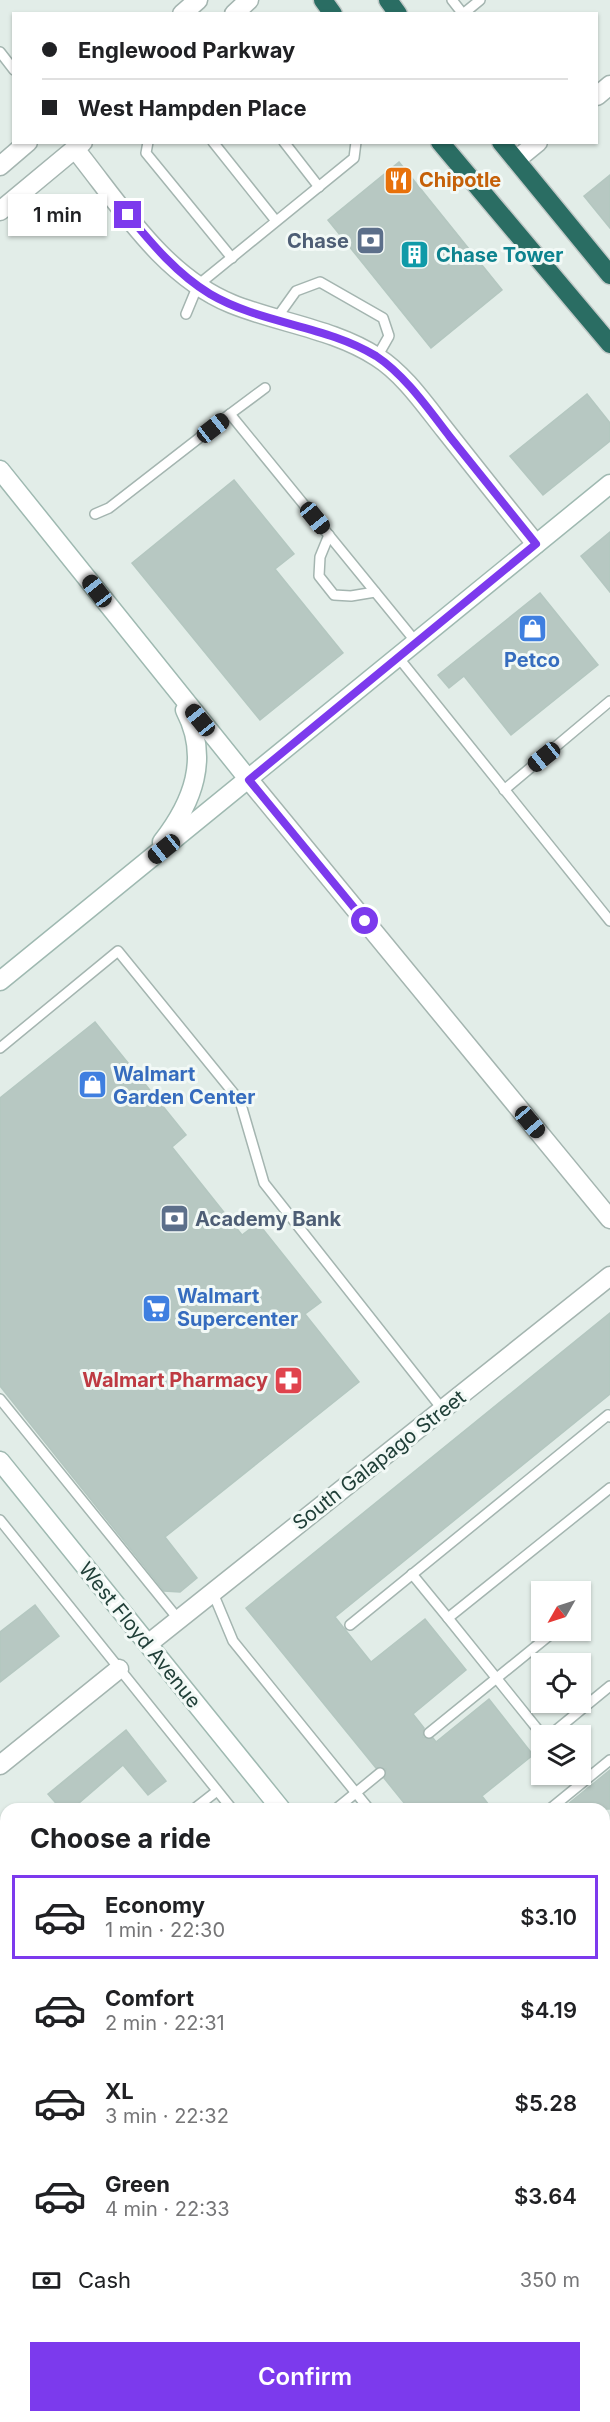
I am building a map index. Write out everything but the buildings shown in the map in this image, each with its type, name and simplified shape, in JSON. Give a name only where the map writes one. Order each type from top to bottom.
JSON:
[{"type":"highway","points":[[388,0],[397,12]]},
{"type":"highway","points":[[442,144],[610,344]]},
{"type":"highway","points":[[503,144],[610,275]]},
{"type":"street","points":[[184,12],[198,0]]},
{"type":"street","points":[[236,12],[249,0]]},
{"type":"street","points":[[598,95],[610,85]]},
{"type":"street","points":[[0,166],[26,144]]},
{"type":"street","points":[[516,160],[536,144]]},
{"type":"street","points":[[0,211],[76,145],[153,246],[198,285],[233,305],[344,341],[377,357],[431,413],[536,544]]},
{"type":"street","points":[[0,470],[249,780],[610,1219]]},
{"type":"street","points":[[0,981],[610,484]]},
{"type":"street","points":[[147,862],[184,808],[198,770],[196,737],[172,685]]},
{"type":"street","name":"South Galapago Street","points":[[148,1644],[610,1276]]},
{"type":"street","name":"West Floyd Avenue","points":[[0,1461],[276,1803]]},
{"type":"street","points":[[0,1765],[119,1669]]},
{"type":"lane","points":[[452,0],[461,12]]},
{"type":"lane","points":[[465,12],[480,0]]},
{"type":"lane","points":[[0,52],[12,67]]},
{"type":"lane","points":[[148,144],[146,153],[232,258]]},
{"type":"lane","points":[[215,144],[276,221]]},
{"type":"lane","points":[[286,144],[319,187]]},
{"type":"lane","points":[[186,314],[198,285],[354,158],[356,144]]},
{"type":"lane","points":[[276,319],[296,291],[320,282],[383,318],[388,336],[377,357]]},
{"type":"lane","points":[[95,514],[109,508],[265,388]]},
{"type":"lane","points":[[230,414],[416,642]]},
{"type":"lane","points":[[329,535],[320,557],[319,576],[334,595],[351,596],[375,592]]},
{"type":"lane","points":[[398,657],[610,921]]},
{"type":"lane","points":[[504,790],[610,701]]},
{"type":"lane","points":[[0,1048],[118,951],[240,1101],[264,1183],[443,1410]]},
{"type":"lane","points":[[0,1399],[179,1620]]},
{"type":"lane","points":[[350,1624],[608,1414],[610,1417]]},
{"type":"lane","points":[[448,1618],[610,1488]]},
{"type":"lane","name":"West Floyd Avenue","points":[[0,1521],[227,1803]]},
{"type":"lane","points":[[412,1574],[534,1725]]},
{"type":"lane","points":[[213,1593],[233,1641],[364,1803]]},
{"type":"lane","points":[[429,1733],[542,1641]]},
{"type":"lane","points":[[562,1725],[610,1686]]},
{"type":"lane","points":[[591,1775],[610,1760]]},
{"type":"lane","points":[[344,1803],[380,1773]]},
{"type":"lane","points":[[557,1803],[579,1785]]},
{"type":"lane","points":[[202,1803],[217,1791]]},
{"type":"place","name":"Chipotle","points":[[398,180]]},
{"type":"place","name":"Chase","points":[[370,241]]},
{"type":"place","name":"Chase Tower","points":[[415,255]]},
{"type":"place","name":"Petco","points":[[532,629]]},
{"type":"place","name":"Walmart Garden Center","points":[[92,1085]]},
{"type":"place","name":"Academy Bank","points":[[174,1219]]},
{"type":"place","name":"Walmart Supercenter","points":[[156,1308]]},
{"type":"place","name":"Walmart Pharmacy","points":[[289,1380]]},
{"type":"route","points":[[128,215],[153,246],[181,273],[210,294],[233,305],[344,341],[377,357],[399,377],[431,413],[536,544],[249,780],[365,921]]}]
